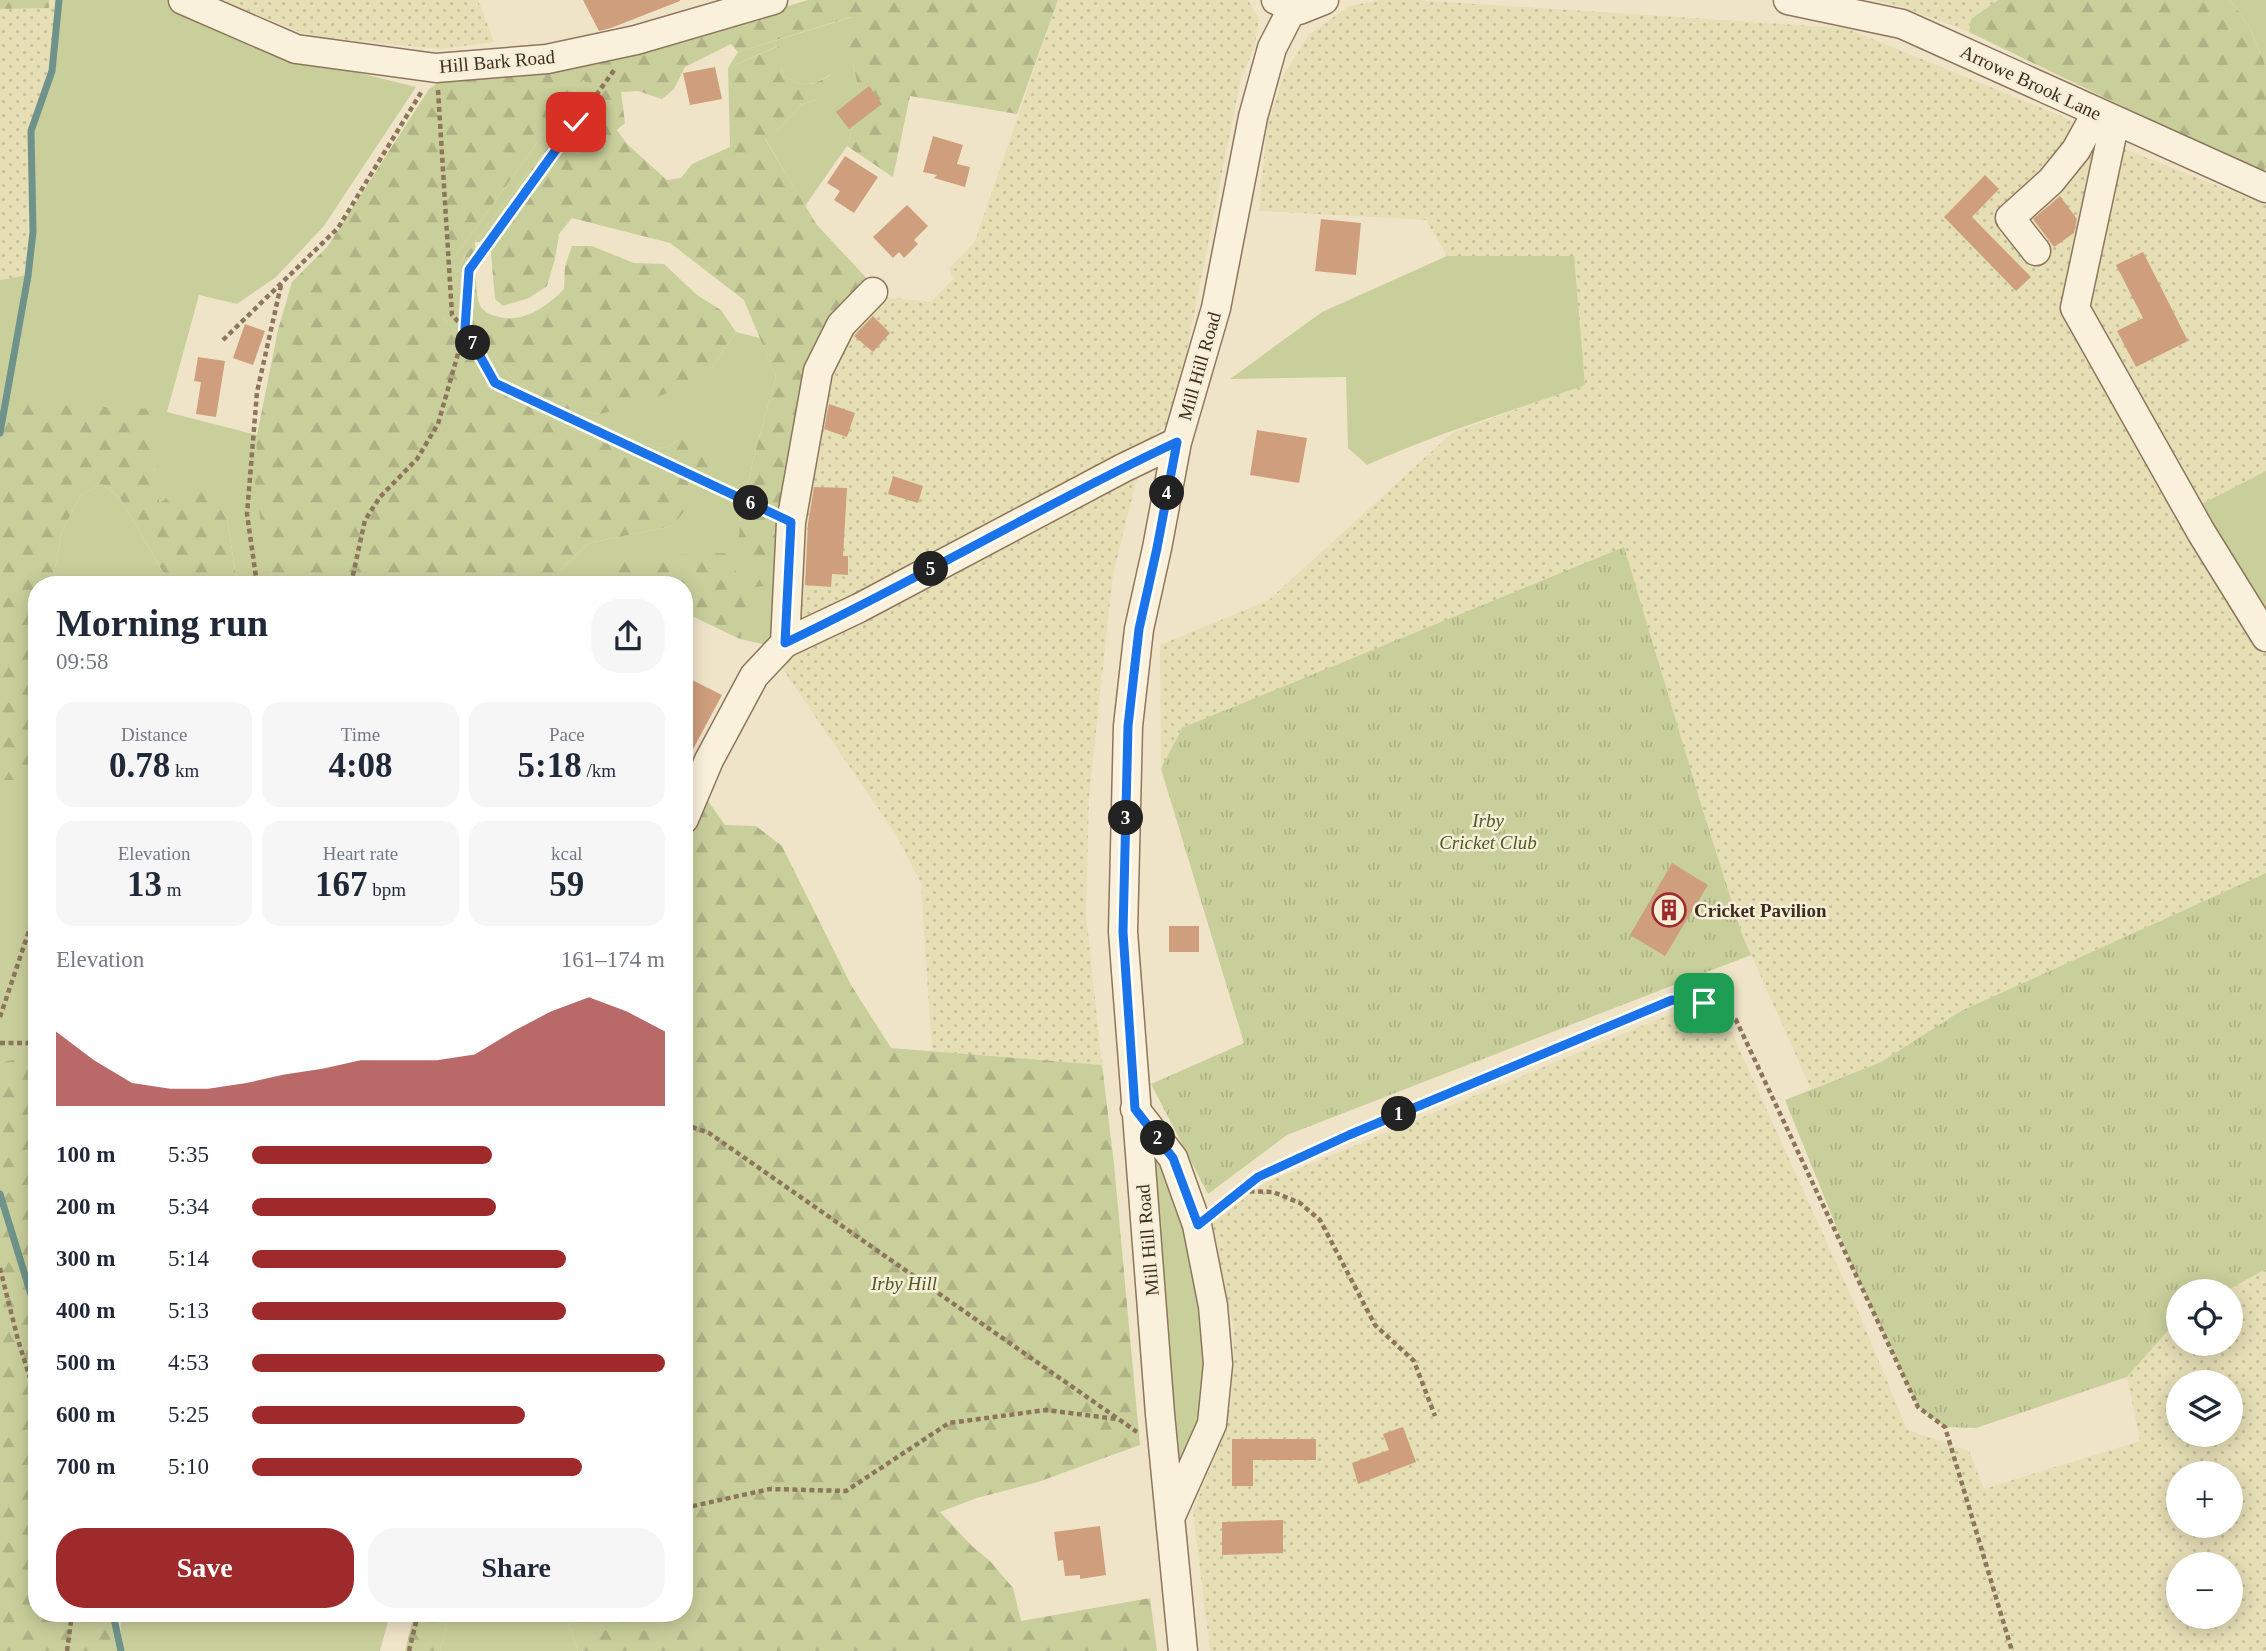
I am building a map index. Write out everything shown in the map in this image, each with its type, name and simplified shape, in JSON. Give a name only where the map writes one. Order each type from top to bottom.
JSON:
[{"type":"street","name":"Hill Bark Road","points":[[183,0],[296,49],[436,68],[547,59],[636,40],[773,0]]},
{"type":"street","points":[[1284,4],[1299,10],[1324,0]]},
{"type":"street","name":"Arrowe Brook Lane","points":[[1788,0],[1873,8],[1902,24],[2266,188]]},
{"type":"street","name":"Mill Hill Road","points":[[1183,1651],[1163,1451],[1123,932],[1128,726],[1139,629],[1177,442],[1216,307],[1253,117],[1284,4]]},
{"type":"street","points":[[2036,251],[2010,218],[2051,181],[2106,117]]},
{"type":"street","points":[[2106,117],[2075,307],[2201,532],[2266,637]]},
{"type":"street","points":[[785,643],[791,522],[818,371],[841,325],[873,292]]},
{"type":"street","points":[[693,798],[709,760],[754,676],[785,643],[859,608],[1122,468],[1177,442]]},
{"type":"street","points":[[1135,1109],[1173,1158],[1198,1225],[1213,1306],[1218,1364],[1212,1424],[1170,1520]]},
{"type":"path","points":[[353,576],[365,520],[380,497],[417,459],[438,424],[465,329],[469,270],[636,40]]},
{"type":"path","points":[[223,340],[338,228],[436,68]]},
{"type":"path","points":[[436,68],[452,315],[465,329],[495,383],[791,522]]},
{"type":"path","points":[[256,576],[247,514],[257,392],[281,285]]},
{"type":"path","points":[[0,1017],[28,934]]},
{"type":"path","points":[[1198,1225],[1258,1177],[1349,1135],[1672,1000],[1704,1003],[1736,1020],[1918,1407],[1945,1427],[2012,1651]]},
{"type":"path","points":[[0,1043],[28,1043]]},
{"type":"path","points":[[693,1127],[709,1133],[1163,1451]]},
{"type":"path","points":[[1240,1191],[1273,1192],[1300,1203],[1320,1220],[1375,1325],[1414,1361],[1435,1416]]},
{"type":"path","points":[[0,1268],[28,1372]]},
{"type":"path","points":[[693,1506],[770,1489],[846,1491],[949,1423],[1046,1410],[1119,1419]]},
{"type":"path","points":[[67,1651],[71,1622]]},
{"type":"path","points":[[408,1651],[416,1622]]},
{"type":"shaded area","points":[[0,0],[61,0],[52,71],[31,131],[33,232],[28,276],[0,280]]},
{"type":"shaded area","points":[[220,0],[478,0],[494,42],[440,49],[310,36]]},
{"type":"shaded area","points":[[1058,0],[1248,0],[1259,19],[1254,49],[1241,77],[1173,419],[1133,453],[795,630],[792,553],[824,378],[843,338],[874,303],[886,297],[931,302],[953,279],[949,269],[975,241]]},
{"type":"shaded area","points":[[1381,0],[1845,28],[2059,115],[2119,147],[2266,205],[2266,471],[2180,515],[2266,637],[2266,873],[1961,1011],[1881,1062],[1811,1089],[1742,934],[1700,801],[1182,728],[1161,769],[1160,645],[1269,600],[1452,433],[1585,384],[1573,256],[1447,256],[1426,220],[1259,211],[1267,127],[1284,74],[1309,35],[1349,6]]},
{"type":"shaded area","points":[[1874,0],[1998,0],[1971,19],[1969,32],[1900,6]]},
{"type":"shaded area","points":[[1137,478],[1113,574],[1089,796],[1086,914],[1102,1065],[932,1052],[921,883],[895,833],[778,662],[1107,486]]},
{"type":"shaded area","points":[[1673,1013],[1704,1014],[1732,1033],[1861,1318],[1907,1430],[1969,1451],[1984,1489],[2140,1441],[2127,1377],[2166,1333],[2166,1356],[2243,1356],[2243,1282],[2266,1269],[2266,1651],[1210,1651],[1193,1511],[1214,1459],[1231,1405],[1234,1330],[1212,1222],[1267,1182]]},
{"type":"green space","points":[[0,0],[49,0],[49,8],[0,9]]},
{"type":"green space","points":[[59,0],[169,0],[291,56],[416,87],[324,226],[276,277],[237,304],[199,295],[167,412],[257,435],[260,510],[272,576],[236,576],[227,517],[159,503],[0,433],[0,280],[28,275],[33,232],[31,131],[52,71]]},
{"type":"green space","points":[[808,0],[1058,0],[1017,114],[910,96],[893,177],[847,146],[861,104],[853,62],[841,50],[851,17],[738,52],[731,44],[685,67],[674,89],[662,99],[638,91],[621,92],[625,123],[617,130],[627,144],[667,180],[681,178],[692,164],[730,147],[728,68],[779,46],[782,75],[796,82],[808,84],[834,73],[815,100],[801,105],[780,128],[765,139],[817,225],[873,285],[839,317],[780,584],[755,587],[738,555],[740,522],[754,456],[776,377],[744,300],[670,243],[572,218],[559,234],[547,286],[529,298],[503,306],[495,299],[490,242],[475,242],[559,133],[598,94],[583,80],[442,274],[442,315],[504,393],[566,427],[615,447],[665,448],[681,439],[698,438],[709,456],[712,473],[673,526],[589,543],[554,576],[272,576],[264,546],[255,482],[257,435],[278,330],[292,282],[328,246],[429,89],[442,80],[725,25]]},
{"type":"green space","points":[[1998,0],[2230,0],[2250,28],[2266,67],[2266,167],[2263,174],[1969,32],[1971,19]]},
{"type":"green space","points":[[2230,0],[2266,0],[2266,67],[2250,28]]},
{"type":"green space","points":[[852,17],[853,62],[861,104],[847,146],[805,206],[765,138],[780,128],[801,105],[815,100],[831,74],[806,84],[789,79],[782,75],[778,46],[728,68],[738,52]]},
{"type":"green space","points":[[583,80],[599,94],[559,133],[475,242],[461,262],[453,283],[452,302],[510,376],[535,395],[567,409],[600,414],[712,367],[736,332],[760,338],[776,377],[754,456],[740,522],[780,584],[772,646],[740,639],[693,616],[693,576],[554,576],[589,543],[673,526],[681,439],[665,448],[615,447],[566,427],[504,393],[442,315],[442,274]]},
{"type":"green space","points":[[475,242],[479,303],[493,315],[505,318],[524,316],[550,302],[564,289],[565,266],[572,246],[592,246],[634,263],[664,264],[697,295],[721,310],[736,332],[712,367],[686,386],[639,404],[600,414],[567,409],[535,395],[510,376],[452,302],[453,283],[461,262]]},
{"type":"green space","points":[[1447,256],[1574,256],[1585,385],[1447,432],[1367,465],[1348,448],[1346,377],[1230,379],[1322,312]]},
{"type":"green space","points":[[5,403],[155,409],[159,503],[207,472],[227,517],[236,576],[165,576],[120,498],[102,484],[81,495],[62,531],[54,576],[28,576],[28,780],[0,780],[0,433]]},
{"type":"green space","points":[[2266,471],[2266,637],[2180,515]]},
{"type":"green space","points":[[102,484],[120,498],[165,576],[54,576],[62,531],[81,495]]},
{"type":"green space","name":"Irby Cricket Club","points":[[1624,547],[1700,801],[1751,955],[1287,1135],[1208,1194],[1151,1084],[1244,1043],[1161,769],[1182,728]]},
{"type":"green space","points":[[725,553],[754,602],[740,639],[693,616],[693,576],[613,576],[586,559]]},
{"type":"green space","points":[[0,780],[28,780],[28,1060],[0,1063]]},
{"type":"green space","name":"Irby Hill","points":[[708,801],[725,825],[756,826],[782,846],[851,985],[891,1048],[1102,1065],[1140,1445],[1038,1482],[977,1498],[940,1512],[990,1561],[1013,1588],[1021,1621],[1150,1598],[1157,1651],[578,1651],[568,1622],[693,1622],[693,824]]},
{"type":"green space","points":[[2266,873],[2266,1269],[2243,1282],[2243,1279],[2166,1279],[2166,1333],[2127,1377],[1976,1428],[1945,1427],[1918,1407],[1851,1263],[1785,1100],[1881,1062],[1961,1011]]},
{"type":"green space","points":[[28,1060],[28,1622],[115,1622],[121,1651],[0,1651],[0,1063]]},
{"type":"green space","points":[[1154,1151],[1175,1189],[1192,1250],[1208,1355],[1199,1430],[1185,1459],[1175,1455]]},
{"type":"green space","points":[[120,1622],[388,1622],[380,1651],[122,1651]]},
{"type":"green space","points":[[412,1622],[447,1622],[440,1651],[405,1651]]},
{"type":"green space","points":[[447,1622],[568,1622],[578,1651],[440,1651]]},
{"type":"building","points":[[583,0],[680,0],[680,1],[599,31]]},
{"type":"building","points":[[715,67],[722,99],[690,105],[683,73]]},
{"type":"building","points":[[869,86],[882,104],[849,129],[836,112]]},
{"type":"building","points":[[933,136],[963,145],[957,164],[970,167],[965,187],[923,172]]},
{"type":"building","points":[[845,156],[878,177],[854,213],[834,200],[840,191],[827,183]]},
{"type":"building","points":[[1985,175],[1999,189],[1972,217],[2031,277],[2016,291],[1944,217]]},
{"type":"building","points":[[2060,196],[2077,219],[2074,233],[2054,247],[2033,219]]},
{"type":"building","points":[[907,205],[928,226],[914,240],[918,244],[904,258],[899,252],[893,258],[873,237]]},
{"type":"building","points":[[1321,219],[1361,223],[1356,275],[1315,271]]},
{"type":"building","points":[[2143,252],[2188,341],[2136,367],[2117,331],[2143,318],[2116,265]]},
{"type":"building","points":[[873,316],[890,333],[873,352],[854,336]]},
{"type":"building","points":[[245,324],[265,331],[253,365],[233,358]]},
{"type":"building","points":[[198,357],[225,361],[216,417],[196,414],[201,382],[194,381]]},
{"type":"building","points":[[829,404],[855,413],[847,437],[824,429]]},
{"type":"building","points":[[1257,430],[1307,438],[1299,483],[1250,475]]},
{"type":"building","points":[[893,476],[923,486],[918,503],[888,494]]},
{"type":"building","points":[[814,487],[847,488],[843,556],[848,556],[848,575],[832,574],[831,587],[805,585],[808,524]]},
{"type":"building","points":[[693,680],[722,695],[693,749]]},
{"type":"building","name":"Cricket Pavilion","points":[[1672,863],[1708,885],[1665,956],[1630,935]]},
{"type":"building","points":[[1169,926],[1199,926],[1199,952],[1169,952]]},
{"type":"building","points":[[1403,1427],[1416,1462],[1358,1484],[1352,1463],[1389,1450],[1383,1434]]},
{"type":"building","points":[[1232,1439],[1316,1439],[1316,1460],[1253,1460],[1253,1486],[1232,1486]]},
{"type":"building","points":[[1283,1520],[1283,1553],[1222,1555],[1222,1522]]},
{"type":"building","points":[[1100,1526],[1106,1575],[1080,1579],[1080,1575],[1065,1576],[1063,1560],[1058,1561],[1054,1532]]},
{"type":"waterway","points":[[0,433],[28,276],[33,232],[31,131],[52,71],[59,0]]},
{"type":"waterway","points":[[0,1194],[28,1285]]},
{"type":"waterway","points":[[115,1622],[121,1651]]},
{"type":"place","name":"Cricket Pavilion","points":[[1669,910]]},
{"type":"route","points":[[576,122],[469,270],[465,329],[495,383],[791,522],[785,643],[859,608],[1122,468],[1177,442],[1139,629],[1128,726],[1123,932],[1135,1109],[1173,1158],[1198,1225],[1258,1177],[1349,1135],[1672,1000],[1704,1003]]}]
